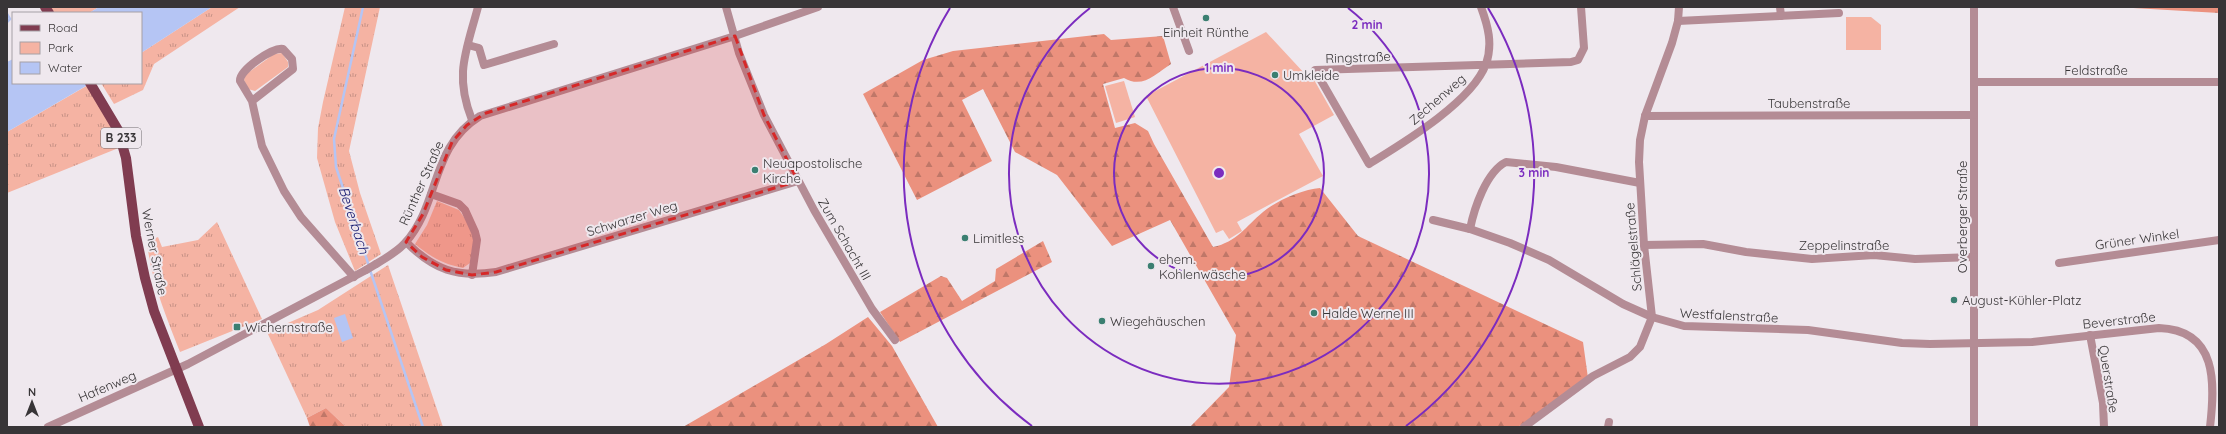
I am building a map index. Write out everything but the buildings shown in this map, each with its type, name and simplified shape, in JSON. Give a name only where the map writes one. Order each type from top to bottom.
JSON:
[{"type":"main road","name":"Werner Straße","points":[[91,84],[118,130],[126,158],[136,236],[145,278],[154,311],[199,427]]},
{"type":"street","points":[[472,120],[465,103],[462,88],[462,67],[478,7]]},
{"type":"street","name":"Zum Schacht III","points":[[726,7],[739,53],[764,115],[798,181],[872,309],[894,340]]},
{"type":"street","name":"Rünther Straße","points":[[176,370],[354,277],[376,264],[406,242],[415,230],[431,194],[444,154],[459,133],[472,120],[509,105],[735,36],[818,7]]},
{"type":"street","points":[[1173,7],[1189,51]]},
{"type":"street","name":"Zechenweg","points":[[1369,164],[1425,127],[1473,86],[1486,64],[1490,37],[1481,7]]},
{"type":"street","points":[[1486,64],[1571,62],[1578,60],[1584,48],[1581,7]]},
{"type":"street","name":"Schlägelstraße","points":[[1524,427],[1593,376],[1630,357],[1640,346],[1652,317],[1644,245],[1640,183],[1640,140],[1645,116],[1672,43],[1678,21],[1679,7]]},
{"type":"street","points":[[1780,7],[1781,16]]},
{"type":"street","name":"Overberger Straße","points":[[1974,7],[1974,427]]},
{"type":"street","points":[[1678,21],[1840,13]]},
{"type":"street","points":[[468,45],[479,48],[484,65],[554,44]]},
{"type":"street","points":[[252,101],[293,69],[292,59],[282,49],[274,49],[241,74],[241,84],[252,101],[262,146],[284,191],[301,217],[354,277]]},
{"type":"street","name":"Ringstraße","points":[[1369,164],[1315,70],[1486,64]]},
{"type":"street","name":"Feldstraße","points":[[1974,82],[2219,82]]},
{"type":"street","name":"Taubenstraße","points":[[1645,116],[1973,115]]},
{"type":"street","points":[[1470,229],[1473,213],[1481,194],[1496,170],[1506,162],[1556,167],[1640,183]]},
{"type":"street","name":"Schwarzer Weg","points":[[406,242],[422,257],[434,265],[446,270],[472,274],[496,272],[798,181]]},
{"type":"street","points":[[431,194],[459,204],[465,210],[477,240],[472,274]]},
{"type":"street","name":"Westfalenstraße","points":[[1433,220],[1470,229],[1549,260],[1623,304],[1652,317],[1684,326],[1808,330],[1902,343],[1974,344]]},
{"type":"street","name":"Grüner Winkel","points":[[2059,262],[2219,240]]},
{"type":"street","name":"Zeppelinstraße","points":[[1644,245],[1703,244],[1746,252],[1812,259],[1874,255],[1915,259],[1974,256]]},
{"type":"street","name":"Beverstraße","points":[[1974,344],[2032,342],[2159,328],[2177,330],[2193,338],[2204,352],[2212,370],[2213,397],[2210,427]]},
{"type":"street","name":"Querstraße","points":[[2090,335],[2103,404],[2104,427]]},
{"type":"street","name":"Hafenweg","points":[[48,427],[68,416],[176,370]]},
{"type":"highlighted area","points":[[735,36],[764,115],[798,181],[496,272],[472,275],[446,270],[422,257],[406,242],[423,214],[452,142],[467,125],[486,113]]},
{"type":"green space","points":[[40,7],[99,7],[91,12],[42,12]]},
{"type":"green space","points":[[212,7],[240,7],[154,64],[143,90],[114,104],[102,84],[142,84],[142,52]]},
{"type":"green space","points":[[345,7],[380,7],[349,151],[360,193],[381,254],[355,271],[335,222],[317,158],[318,128]]},
{"type":"green space","points":[[2116,7],[2219,7],[2219,13]]},
{"type":"green space","points":[[1846,17],[1871,17],[1881,25],[1881,50],[1846,50]]},
{"type":"green space","points":[[1266,32],[1305,74],[1313,78],[1334,115],[1299,134],[1323,176],[1237,222],[1242,231],[1229,239],[1223,230],[1216,233],[1146,96]]},
{"type":"green space","points":[[1104,34],[1111,40],[1163,36],[1171,64],[1154,76],[1143,81],[1137,82],[1124,78],[1103,84],[1115,128],[1135,123],[1148,131],[1213,247],[1229,241],[1241,233],[1263,212],[1275,204],[1298,193],[1320,188],[1358,236],[1583,342],[1588,378],[1518,427],[1190,427],[1229,387],[1236,335],[1170,220],[1112,246],[1057,175],[1015,152],[983,89],[962,100],[992,161],[917,200],[863,94],[923,60],[953,51]]},
{"type":"green space","points":[[282,53],[288,62],[288,67],[255,91],[248,89],[244,80],[245,75],[274,54]]},
{"type":"green space","points":[[1124,81],[1135,117],[1116,123],[1105,86]]},
{"type":"green space","points":[[88,85],[116,133],[121,147],[7,193],[7,132]]},
{"type":"green space","points":[[437,201],[459,210],[468,223],[474,238],[470,263],[463,268],[449,264],[426,253],[415,244],[427,225]]},
{"type":"green space","points":[[217,222],[262,319],[180,352],[164,312],[152,271],[147,242],[158,237],[162,247],[198,240]]},
{"type":"green space","points":[[1043,241],[1052,262],[900,342],[880,312],[941,276],[947,278],[962,301],[995,281],[996,269]]},
{"type":"green space","points":[[388,265],[443,427],[346,427],[326,408],[307,418],[267,332],[318,310]]},
{"type":"green space","points":[[868,317],[892,346],[938,427],[683,427],[826,344]]},
{"type":"green space","points":[[326,408],[346,427],[310,427],[307,418]]},
{"type":"water","points":[[99,7],[212,7],[142,52],[142,12],[91,12]]},
{"type":"water","points":[[12,60],[12,84],[89,84],[7,132],[7,62]]},
{"type":"water","points":[[345,314],[353,338],[342,342],[334,318]]},
{"type":"waterway","name":"Beverbach","points":[[363,7],[334,139],[336,167],[369,266]]},
{"type":"waterway","points":[[7,14],[10,19],[7,22]]},
{"type":"waterway","name":"Beverbach","points":[[370,270],[423,427]]},
{"type":"place","name":"Einheit Rünthe","points":[[1206,18]]},
{"type":"place","name":"Umkleide","points":[[1275,75]]},
{"type":"place","name":"Neuapostolische Kirche","points":[[755,170]]},
{"type":"place","name":"Limitless","points":[[965,238]]},
{"type":"place","name":"ehem. Kohlenwäsche","points":[[1151,266]]},
{"type":"place","name":"August-Kühler-Platz","points":[[1954,300]]},
{"type":"place","name":"Halde Werne III","points":[[1314,313]]},
{"type":"place","name":"Wiegehäuschen","points":[[1102,321]]},
{"type":"place","name":"Wichernstraße","points":[[237,327]]}]
